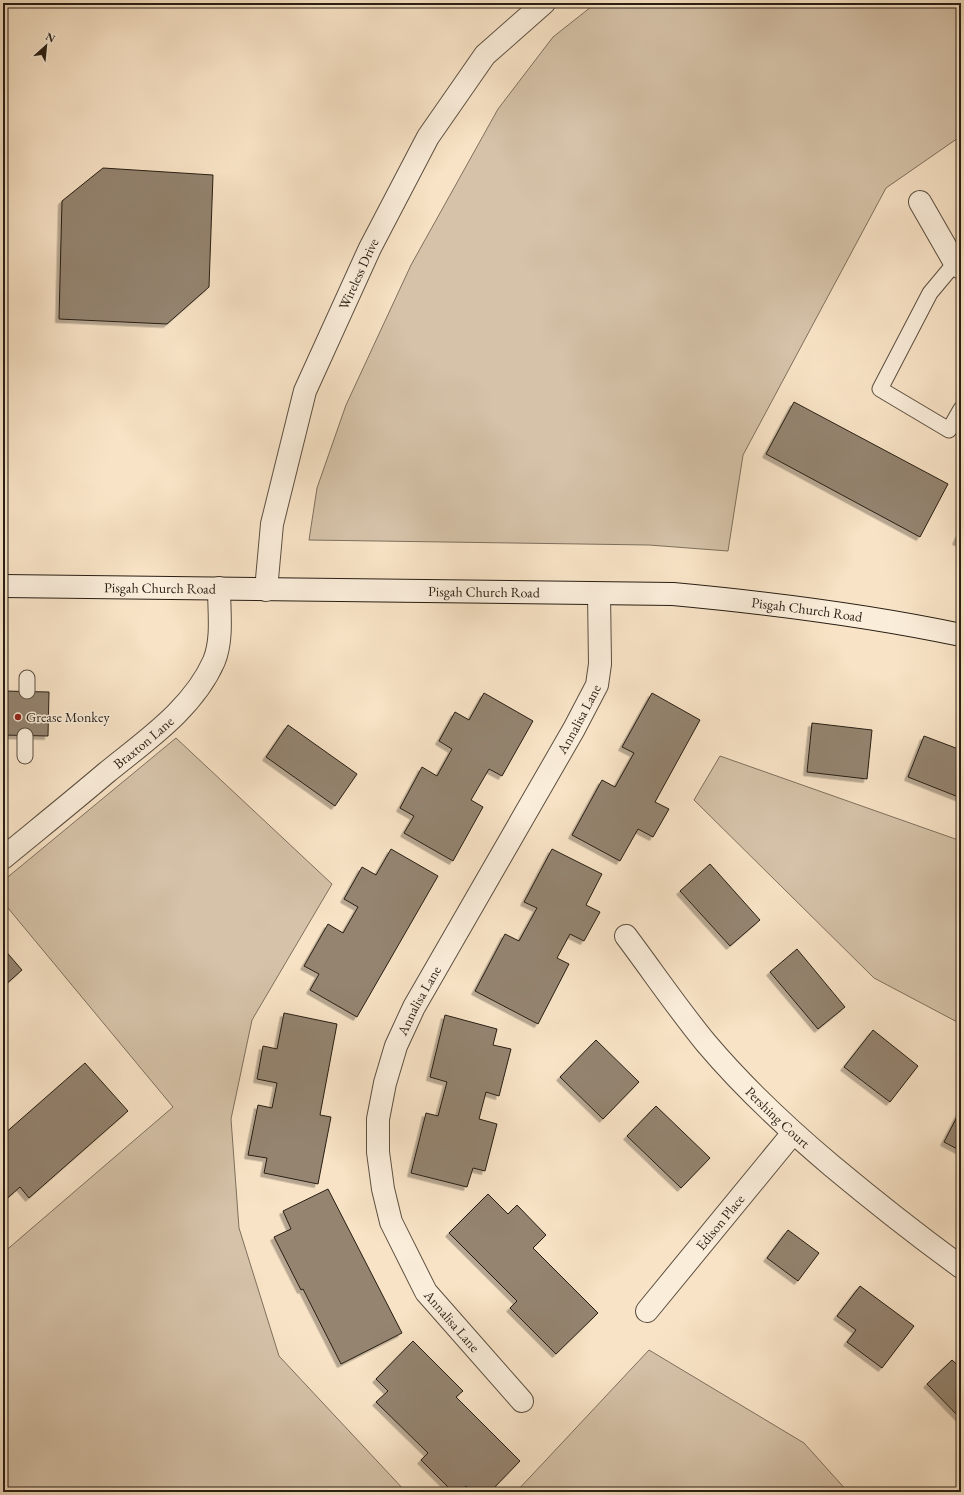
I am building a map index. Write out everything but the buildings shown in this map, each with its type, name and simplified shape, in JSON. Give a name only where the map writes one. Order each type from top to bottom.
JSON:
[{"type":"street","name":"Wireless Drive","points":[[266,590],[272,524],[305,391],[370,248],[428,137],[485,55],[544,3]]},
{"type":"street","points":[[920,202],[958,265]]},
{"type":"street","name":"Pisgah Church Road","points":[[3,586],[673,594],[838,612],[961,635]]},
{"type":"street","name":"Braxton Lane","points":[[3,858],[157,731],[182,707],[203,682],[214,659],[219,639],[219,588]]},
{"type":"street","name":"Annalisa Lane","points":[[522,1401],[426,1292],[408,1258],[391,1222],[383,1189],[378,1152],[378,1119],[385,1083],[396,1046],[414,1007],[574,729],[597,685],[600,664],[599,594]]},
{"type":"street","name":"Pershing Court","points":[[626,936],[706,1043],[738,1079],[793,1133],[860,1190],[961,1267]]},
{"type":"street","name":"Edison Place","points":[[647,1311],[793,1133]]},
{"type":"lane","points":[[958,265],[930,294],[880,389],[949,430],[961,408]]},
{"type":"lane","points":[[25,736],[25,756]]},
{"type":"shaded area","points":[[596,3],[961,3],[961,136],[886,188],[743,455],[728,551],[649,545],[309,540],[317,488],[346,405],[411,265],[498,109],[553,37]]},
{"type":"shaded area","points":[[176,738],[332,884],[252,1020],[231,1119],[239,1228],[279,1356],[406,1492],[3,1492],[3,1253],[173,1107],[3,902],[3,881]]},
{"type":"shaded area","points":[[720,756],[961,841],[961,1024],[874,978],[694,800]]},
{"type":"shaded area","points":[[649,1350],[804,1443],[848,1492],[516,1492]]},
{"type":"place","name":"Grease Monkey","points":[[18,717]]}]
